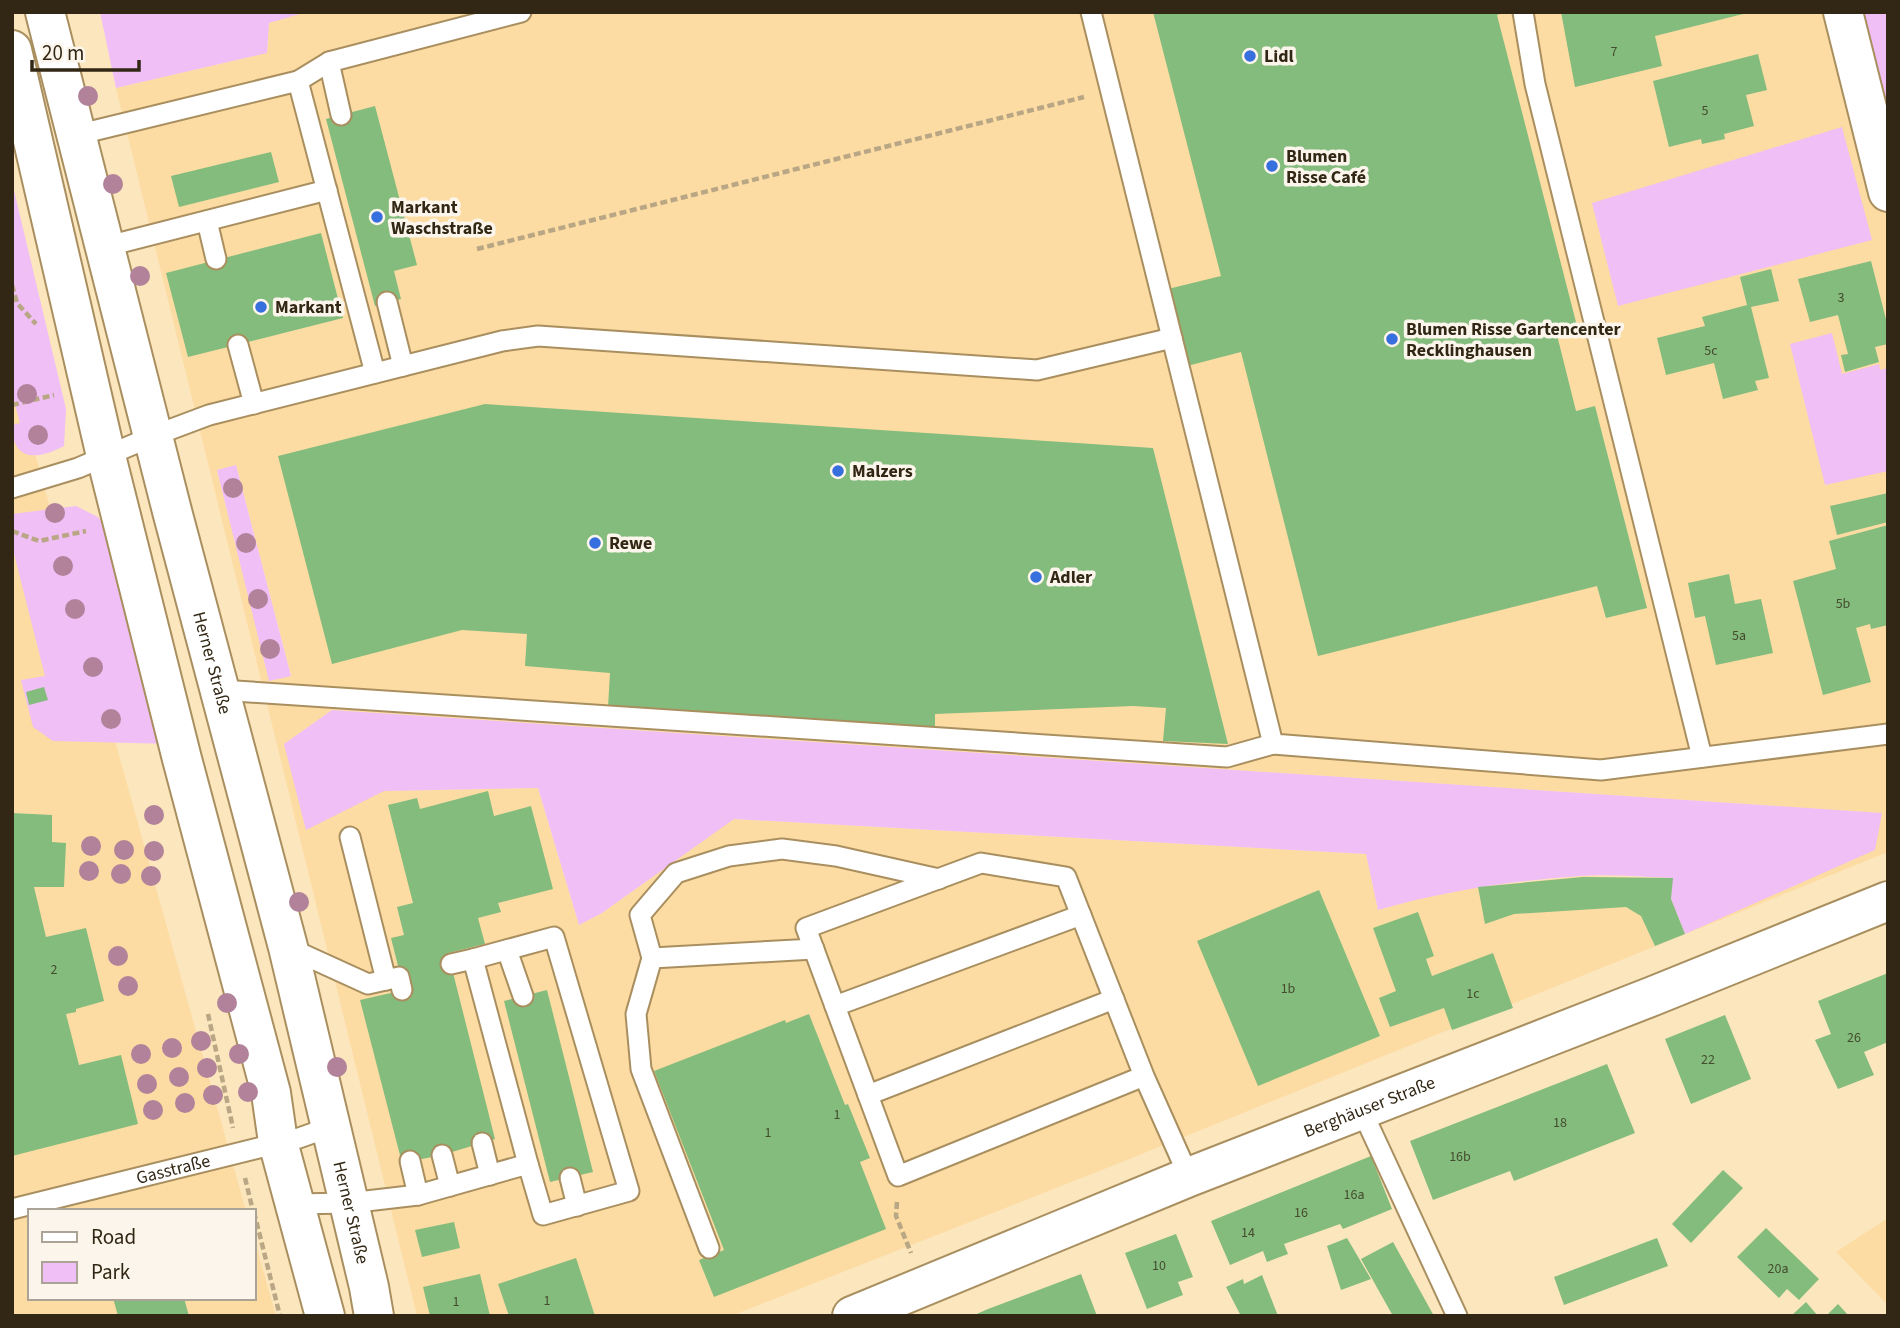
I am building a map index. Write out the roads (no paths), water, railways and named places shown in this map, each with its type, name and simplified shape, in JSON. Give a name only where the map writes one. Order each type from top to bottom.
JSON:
[{"type":"main road","name":"Herner Straße","points":[[45,12],[153,436],[288,947],[374,1316]]},
{"type":"main road","points":[[1843,12],[1888,192]]},
{"type":"main road","points":[[12,50],[106,456],[182,759],[271,1093],[278,1142],[326,1316]]},
{"type":"main road","name":"Berghäuser Straße","points":[[852,1316],[1189,1177],[1362,1111],[1888,901]]},
{"type":"lane","points":[[76,135],[298,81],[329,62],[520,12]]},
{"type":"lane","points":[[1091,12],[1273,744]]},
{"type":"lane","points":[[1523,12],[1535,84],[1702,757]]},
{"type":"lane","points":[[329,62],[341,115]]},
{"type":"lane","points":[[298,81],[375,373]]},
{"type":"lane","points":[[104,247],[327,190]]},
{"type":"lane","points":[[207,221],[216,260]]},
{"type":"lane","points":[[387,302],[403,366]]},
{"type":"lane","points":[[12,488],[78,468],[209,415],[502,341],[538,336],[1037,370],[1172,338]]},
{"type":"lane","points":[[238,345],[254,404]]},
{"type":"lane","points":[[220,690],[1227,757],[1273,744],[1601,770],[1888,734]]},
{"type":"lane","points":[[288,947],[382,988],[350,836]]},
{"type":"lane","points":[[709,1248],[641,1069],[636,1014],[652,958],[640,915],[676,873],[729,856],[782,849],[836,856],[939,879]]},
{"type":"lane","points":[[1144,1076],[898,1176],[806,928],[981,863],[1066,877],[1144,1076],[1189,1177]]},
{"type":"lane","points":[[835,1006],[1081,915]]},
{"type":"lane","points":[[451,964],[554,937],[629,1191],[543,1214],[473,959]]},
{"type":"lane","points":[[652,958],[814,949]]},
{"type":"lane","points":[[507,950],[523,996]]},
{"type":"lane","points":[[868,1095],[1114,999]]},
{"type":"lane","points":[[1362,1111],[1457,1316]]},
{"type":"lane","name":"Gasstraße","points":[[15,1208],[330,1127]]},
{"type":"lane","points":[[482,1143],[490,1175]]},
{"type":"lane","points":[[442,1155],[450,1186]]},
{"type":"lane","points":[[410,1161],[418,1195]]},
{"type":"lane","points":[[295,1204],[349,1203],[418,1195],[528,1164]]},
{"type":"lane","points":[[570,1178],[577,1206]]},
{"type":"place","name":"Lidl","points":[[1250,56]]},
{"type":"place","name":"Blumen Risse Café","points":[[1272,166]]},
{"type":"place","name":"Markant Waschstraße","points":[[377,217]]},
{"type":"place","name":"Markant","points":[[261,307]]},
{"type":"place","name":"Blumen Risse Gartencenter Recklinghausen","points":[[1392,339]]},
{"type":"place","name":"Malzers","points":[[838,471]]},
{"type":"place","name":"Rewe","points":[[595,543]]},
{"type":"place","name":"Adler","points":[[1036,577]]}]
